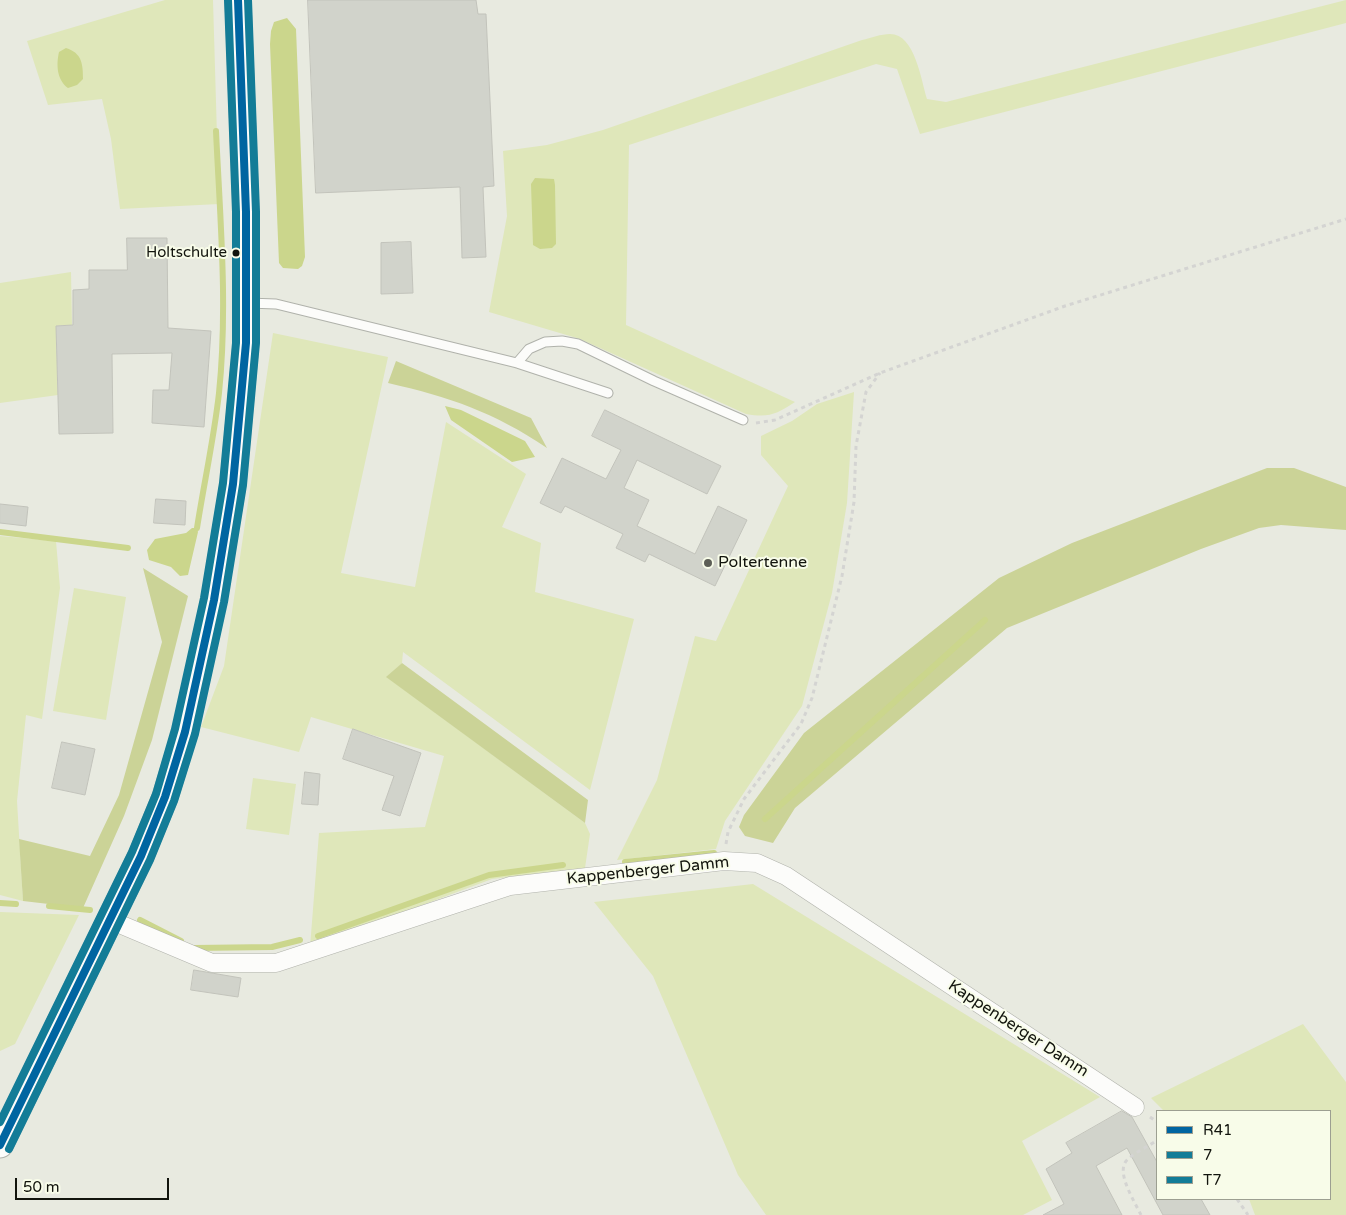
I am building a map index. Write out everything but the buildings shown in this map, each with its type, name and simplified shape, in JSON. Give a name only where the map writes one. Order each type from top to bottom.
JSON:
[{"type":"main road","points":[[0,1145],[141,856],[165,797],[185,732],[214,600],[233,484],[244,362],[246,212],[238,0]]},
{"type":"street","name":"Kappenberger Damm","points":[[110,920],[212,963],[276,963],[510,886],[724,861],[757,863],[786,876],[1135,1107]]},
{"type":"lane","points":[[246,303],[276,304],[518,363],[608,393]]},
{"type":"lane","points":[[518,363],[530,349],[544,342],[562,341],[578,344],[654,381],[743,420]]},
{"type":"path","points":[[743,420],[758,423],[775,420],[880,373],[1066,306],[1346,219]]},
{"type":"path","points":[[724,861],[728,832],[744,799],[800,724],[812,698],[842,576],[854,502],[856,446],[866,392],[880,373]]},
{"type":"path","points":[[1141,1215],[1122,1175],[1126,1161],[1156,1141]]},
{"type":"path","points":[[1238,1200],[1248,1215]]},
{"type":"shaded area","points":[[165,0],[213,0],[219,204],[120,209],[111,139],[102,99],[48,105],[27,41]]},
{"type":"shaded area","points":[[1346,0],[1346,23],[920,134],[897,69],[876,64],[629,145],[626,325],[795,402],[772,414],[761,416],[746,414],[580,339],[489,312],[507,216],[503,151],[547,145],[603,130],[862,40],[883,35],[899,36],[905,41],[916,59],[927,99],[946,102]]},
{"type":"shaded area","points":[[287,18],[296,29],[305,257],[302,266],[298,269],[283,268],[279,263],[270,44],[274,22]]},
{"type":"shaded area","points":[[66,48],[78,56],[82,64],[83,74],[83,79],[77,85],[68,88],[60,77],[58,67],[59,52]]},
{"type":"shaded area","points":[[535,178],[554,179],[556,244],[552,248],[540,249],[533,245],[531,184]]},
{"type":"shaded area","points":[[71,272],[72,325],[56,326],[58,395],[0,403],[0,283]]},
{"type":"shaded area","points":[[273,333],[388,357],[341,573],[415,587],[446,422],[526,474],[502,527],[541,543],[535,592],[634,619],[590,790],[403,652],[402,663],[387,677],[585,823],[590,834],[585,868],[492,879],[310,947],[319,833],[425,827],[444,756],[311,717],[299,752],[201,727],[224,666]]},
{"type":"shaded area","points":[[396,361],[531,418],[547,448],[527,435],[470,407],[431,394],[388,383]]},
{"type":"shaded area","points":[[854,392],[847,503],[832,593],[802,706],[725,821],[716,849],[617,860],[657,780],[695,636],[716,641],[788,486],[761,455],[761,436],[792,421],[817,404]]},
{"type":"shaded area","points":[[445,406],[461,410],[525,441],[535,457],[512,462],[451,420]]},
{"type":"shaded area","points":[[1267,468],[1294,468],[1346,487],[1346,530],[1281,525],[1259,528],[1201,549],[1007,628],[795,808],[773,843],[745,836],[739,827],[744,815],[804,733],[999,578],[1072,543]]},
{"type":"shaded area","points":[[192,528],[197,528],[198,532],[188,575],[180,576],[171,567],[149,560],[147,550],[155,539],[186,533]]},
{"type":"shaded area","points":[[0,536],[56,541],[60,588],[42,719],[26,715],[17,801],[23,901],[0,895]]},
{"type":"shaded area","points":[[143,568],[188,596],[152,740],[124,816],[83,908],[23,901],[19,839],[90,856],[119,795],[162,642]]},
{"type":"shaded area","points":[[74,588],[126,597],[106,720],[53,711]]},
{"type":"shaded area","points":[[402,663],[588,800],[585,823],[386,677]]},
{"type":"shaded area","points":[[253,778],[296,784],[289,835],[246,829]]},
{"type":"shaded area","points":[[753,884],[1100,1097],[1022,1141],[1052,1200],[1023,1215],[766,1215],[738,1175],[653,976],[594,902]]},
{"type":"shaded area","points":[[0,912],[79,915],[15,1044],[0,1051]]},
{"type":"shaded area","points":[[1303,1024],[1346,1082],[1346,1215],[1255,1215],[1249,1200],[1331,1200],[1331,1110],[1163,1110],[1151,1098]]},
{"type":"waterway","points":[[197,528],[214,427],[222,360],[223,295],[216,131]]},
{"type":"waterway","points":[[0,532],[128,548]]},
{"type":"waterway","points":[[765,819],[985,620]]},
{"type":"waterway","points":[[625,862],[714,853]]},
{"type":"waterway","points":[[318,936],[489,875],[563,865]]},
{"type":"waterway","points":[[0,903],[16,904]]},
{"type":"waterway","points":[[49,906],[90,910]]},
{"type":"waterway","points":[[140,920],[181,941]]},
{"type":"waterway","points":[[194,948],[272,947],[300,940]]},
{"type":"transit line","name":"T7","points":[[0,1122],[132,852],[156,794],[175,729],[204,598],[223,483],[236,343],[236,212],[228,0]]},
{"type":"transit line","name":"R41","points":[[0,1145],[141,856],[165,797],[185,732],[214,600],[233,484],[246,343],[246,212],[238,0]]},
{"type":"transit line","name":"7","points":[[9,1149],[150,860],[174,801],[195,734],[224,602],[243,485],[256,343],[256,212],[248,0]]},
{"type":"place","name":"Holtschulte","points":[[236,253]]},
{"type":"place","name":"Poltertenne","points":[[708,563]]}]
